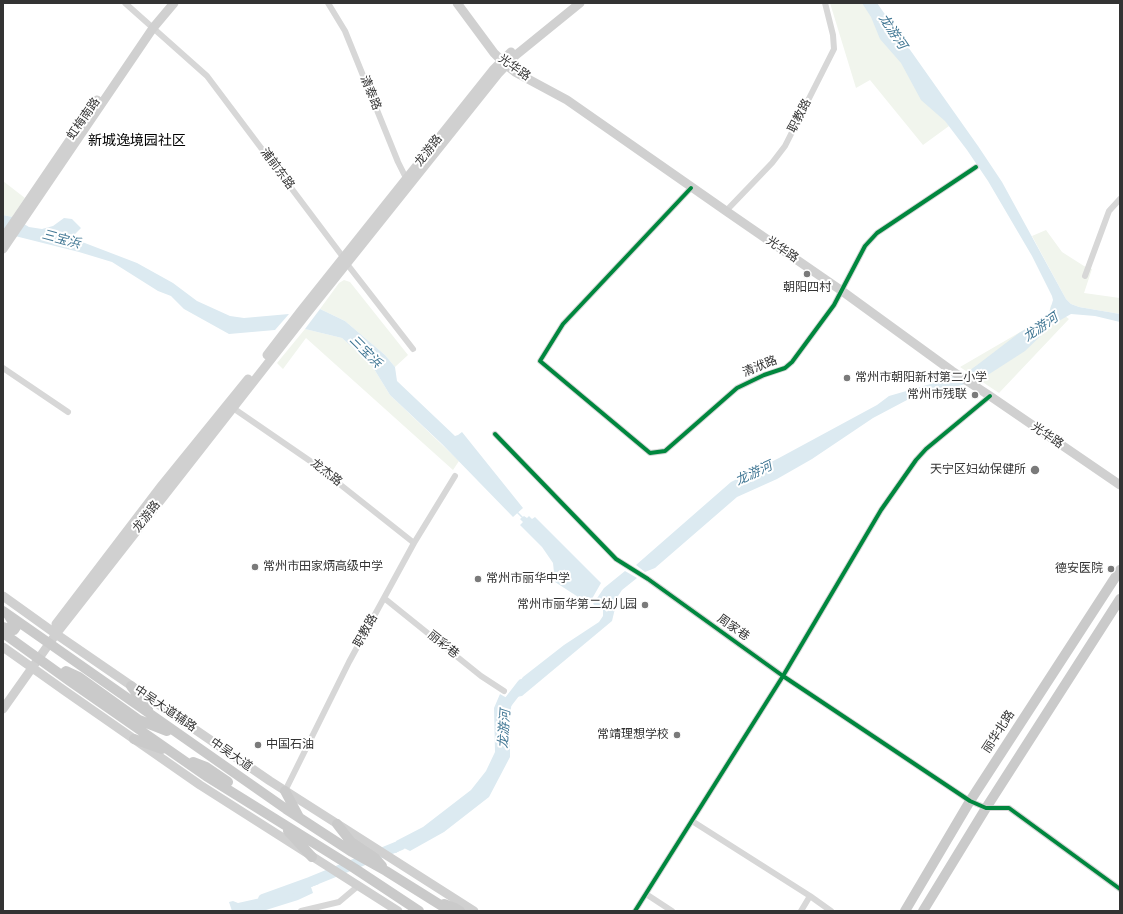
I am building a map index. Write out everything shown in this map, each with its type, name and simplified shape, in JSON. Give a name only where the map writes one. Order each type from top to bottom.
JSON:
[{"type":"main road","name":"虹梅南路","points":[[7,238],[153,28],[174,3]]},
{"type":"main road","name":"光华路","points":[[456,3],[494,53],[515,72],[567,100],[692,188],[842,290],[952,372],[990,396],[1120,485]]},
{"type":"main road","name":"龙游路","points":[[3,709],[53,632],[162,485],[304,312],[504,63],[571,3]]},
{"type":"main road","name":"龙游路","points":[[504,63],[580,3]]},
{"type":"main road","points":[[3,249],[7,238]]},
{"type":"main road","name":"龙游路","points":[[53,632],[233,408],[291,328]]},
{"type":"main road","name":"丽华北路","points":[[905,911],[970,801],[1120,570]]},
{"type":"main road","name":"中吴大道辅路","points":[[3,596],[131,686],[285,791],[337,824]]},
{"type":"main road","points":[[923,911],[986,808],[1120,599]]},
{"type":"main road","points":[[3,627],[14,630],[16,627],[5,612]]},
{"type":"main road","name":"中吴大道","points":[[5,612],[300,819],[361,848]]},
{"type":"main road","points":[[3,633],[206,776],[354,868],[419,911]]},
{"type":"main road","points":[[3,647],[200,785],[323,865],[398,911]]},
{"type":"main road","name":"龙游路","points":[[3,699],[30,666]]},
{"type":"main road","points":[[71,682],[64,673],[66,671],[79,678],[139,720],[184,738]]},
{"type":"main road","points":[[131,686],[152,716]]},
{"type":"main road","points":[[134,739],[206,767],[262,804],[273,807],[274,805],[270,798]]},
{"type":"main road","points":[[285,791],[300,819]]},
{"type":"main road","points":[[280,822],[312,857]]},
{"type":"main road","points":[[337,824],[351,842],[375,858],[474,911]]},
{"type":"main road","points":[[298,834],[294,827],[296,825],[302,826],[327,842],[361,848]]},
{"type":"main road","points":[[375,858],[386,871],[450,911]]},
{"type":"main road","points":[[435,902],[460,911]]},
{"type":"street","name":"浦前东路","points":[[125,3],[207,76],[345,261],[413,348]]},
{"type":"street","name":"清泰路","points":[[328,3],[345,31],[409,181]]},
{"type":"street","name":"职教路","points":[[726,211],[772,163],[785,146],[834,49],[833,35],[825,3]]},
{"type":"street","name":"清洑路","points":[[692,188],[563,324],[540,361],[650,453],[665,451],[737,388],[764,375],[785,368],[792,362],[834,305],[864,246],[877,233],[976,167]]},
{"type":"street","points":[[1085,276],[1109,211],[1120,199]]},
{"type":"street","points":[[3,368],[68,412]]},
{"type":"street","points":[[635,911],[783,676],[881,510],[916,460],[926,449],[990,396]]},
{"type":"street","name":"龙杰路","points":[[233,408],[313,462],[414,543]]},
{"type":"street","name":"周家巷","points":[[494,434],[616,559],[648,579],[783,676],[970,801],[986,808]]},
{"type":"street","name":"职教路","points":[[285,791],[349,662],[414,543],[455,476]]},
{"type":"street","name":"丽彩巷","points":[[384,598],[481,676],[504,691]]},
{"type":"street","points":[[986,808],[1009,808],[1120,889]]},
{"type":"street","points":[[692,821],[810,896],[830,911]]},
{"type":"street","points":[[301,911],[340,902],[358,886]]},
{"type":"street","points":[[646,894],[672,911]]},
{"type":"street","points":[[800,911],[810,896]]},
{"type":"shaded area","points":[[830,3],[870,3],[949,126],[923,145],[870,80],[856,88]]},
{"type":"shaded area","points":[[3,181],[25,198],[12,217],[3,215]]},
{"type":"shaded area","points":[[1046,230],[1062,252],[1084,266],[1092,269],[1084,293],[1120,298],[1120,314],[1079,307],[1071,304],[1066,299],[1032,236]]},
{"type":"shaded area","points":[[344,280],[350,282],[408,355],[395,367],[385,355],[345,321],[320,309],[339,283]]},
{"type":"shaded area","points":[[1051,305],[1069,319],[999,393],[960,367],[1046,317],[1049,313]]},
{"type":"shaded area","points":[[305,329],[342,338],[371,364],[390,395],[459,461],[453,470],[306,338],[283,369],[277,363]]},
{"type":"water","points":[[862,3],[877,3],[978,146],[1002,182],[1066,299],[1071,304],[1079,307],[1120,314],[1120,322],[1095,316],[1071,314],[1052,325],[1025,351],[980,380],[968,372],[1019,333],[1046,317],[1049,313],[1053,300],[1052,296],[1032,256],[988,181],[945,121],[921,100],[901,63],[880,39],[871,17]]},
{"type":"water","points":[[3,215],[12,217],[29,227],[42,229],[53,226],[64,218],[72,219],[81,228],[74,235],[77,240],[137,263],[173,283],[197,301],[230,316],[244,318],[289,314],[275,330],[229,334],[184,309],[171,296],[158,291],[112,262],[3,233]]},
{"type":"water","points":[[320,309],[345,321],[385,355],[395,367],[397,381],[455,436],[462,432],[523,508],[513,517],[442,444],[390,395],[371,364],[342,338],[305,329]]},
{"type":"water","points":[[948,379],[959,386],[947,391],[907,400],[873,418],[812,459],[777,479],[737,497],[655,568],[645,572],[636,565],[731,482],[877,405],[889,396]]},
{"type":"water","points":[[524,516],[527,518],[529,516],[532,519],[535,517],[601,583],[589,604],[555,582],[553,563],[542,547],[520,525],[523,522],[520,519]]},
{"type":"water","points":[[625,571],[637,578],[622,590],[618,596],[612,621],[522,696],[516,697],[511,693],[523,677],[564,645],[599,622],[603,616],[603,610],[593,604],[604,588]]},
{"type":"water","points":[[500,694],[512,701],[510,715],[510,757],[489,797],[444,832],[410,851],[404,848],[396,853],[388,848],[397,845],[396,841],[423,827],[471,790],[486,771],[495,752],[494,708]]},
{"type":"water","points":[[312,880],[319,884],[311,887],[313,893],[298,900],[266,910],[232,911],[229,902],[233,901],[238,903],[292,891],[300,883]]},
{"type":"waterway","name":"龙游河","points":[[941,385],[966,379],[982,368]]},
{"type":"waterway","name":"三宝浜","points":[[517,512],[523,518]]},
{"type":"waterway","name":"龙游河","points":[[504,710],[505,706],[522,684]]},
{"type":"waterway","name":"龙游河","points":[[263,899],[310,882],[401,845]]},
{"type":"cycle path","points":[[691,188],[563,324],[540,361],[650,453],[665,451],[737,388],[764,375],[785,368],[792,362],[834,305],[865,246],[877,233],[976,167]]},
{"type":"cycle path","points":[[635,911],[783,676],[881,510],[916,460],[926,449],[990,396]]},
{"type":"cycle path","points":[[495,434],[616,559],[648,579],[783,676],[970,801],[986,808],[1009,808],[1120,889]]},
{"type":"place","name":"朝阳四村","points":[[807,274]]},
{"type":"place","name":"常州市朝阳新村第二小学","points":[[847,378]]},
{"type":"place","name":"常州市残联","points":[[975,395]]},
{"type":"place","name":"天宁区妇幼保健所","points":[[1035,470]]},
{"type":"place","name":"常州市田家炳高级中学","points":[[255,567]]},
{"type":"place","name":"德安医院","points":[[1111,569]]},
{"type":"place","name":"常州市丽华中学","points":[[478,579]]},
{"type":"place","name":"常州市丽华第二幼儿园","points":[[645,605]]},
{"type":"place","name":"常靖理想学校","points":[[677,735]]},
{"type":"place","name":"中国石油","points":[[258,745]]},
{"type":"district","name":"新城逸境园社区","points":[[137,141]]}]
